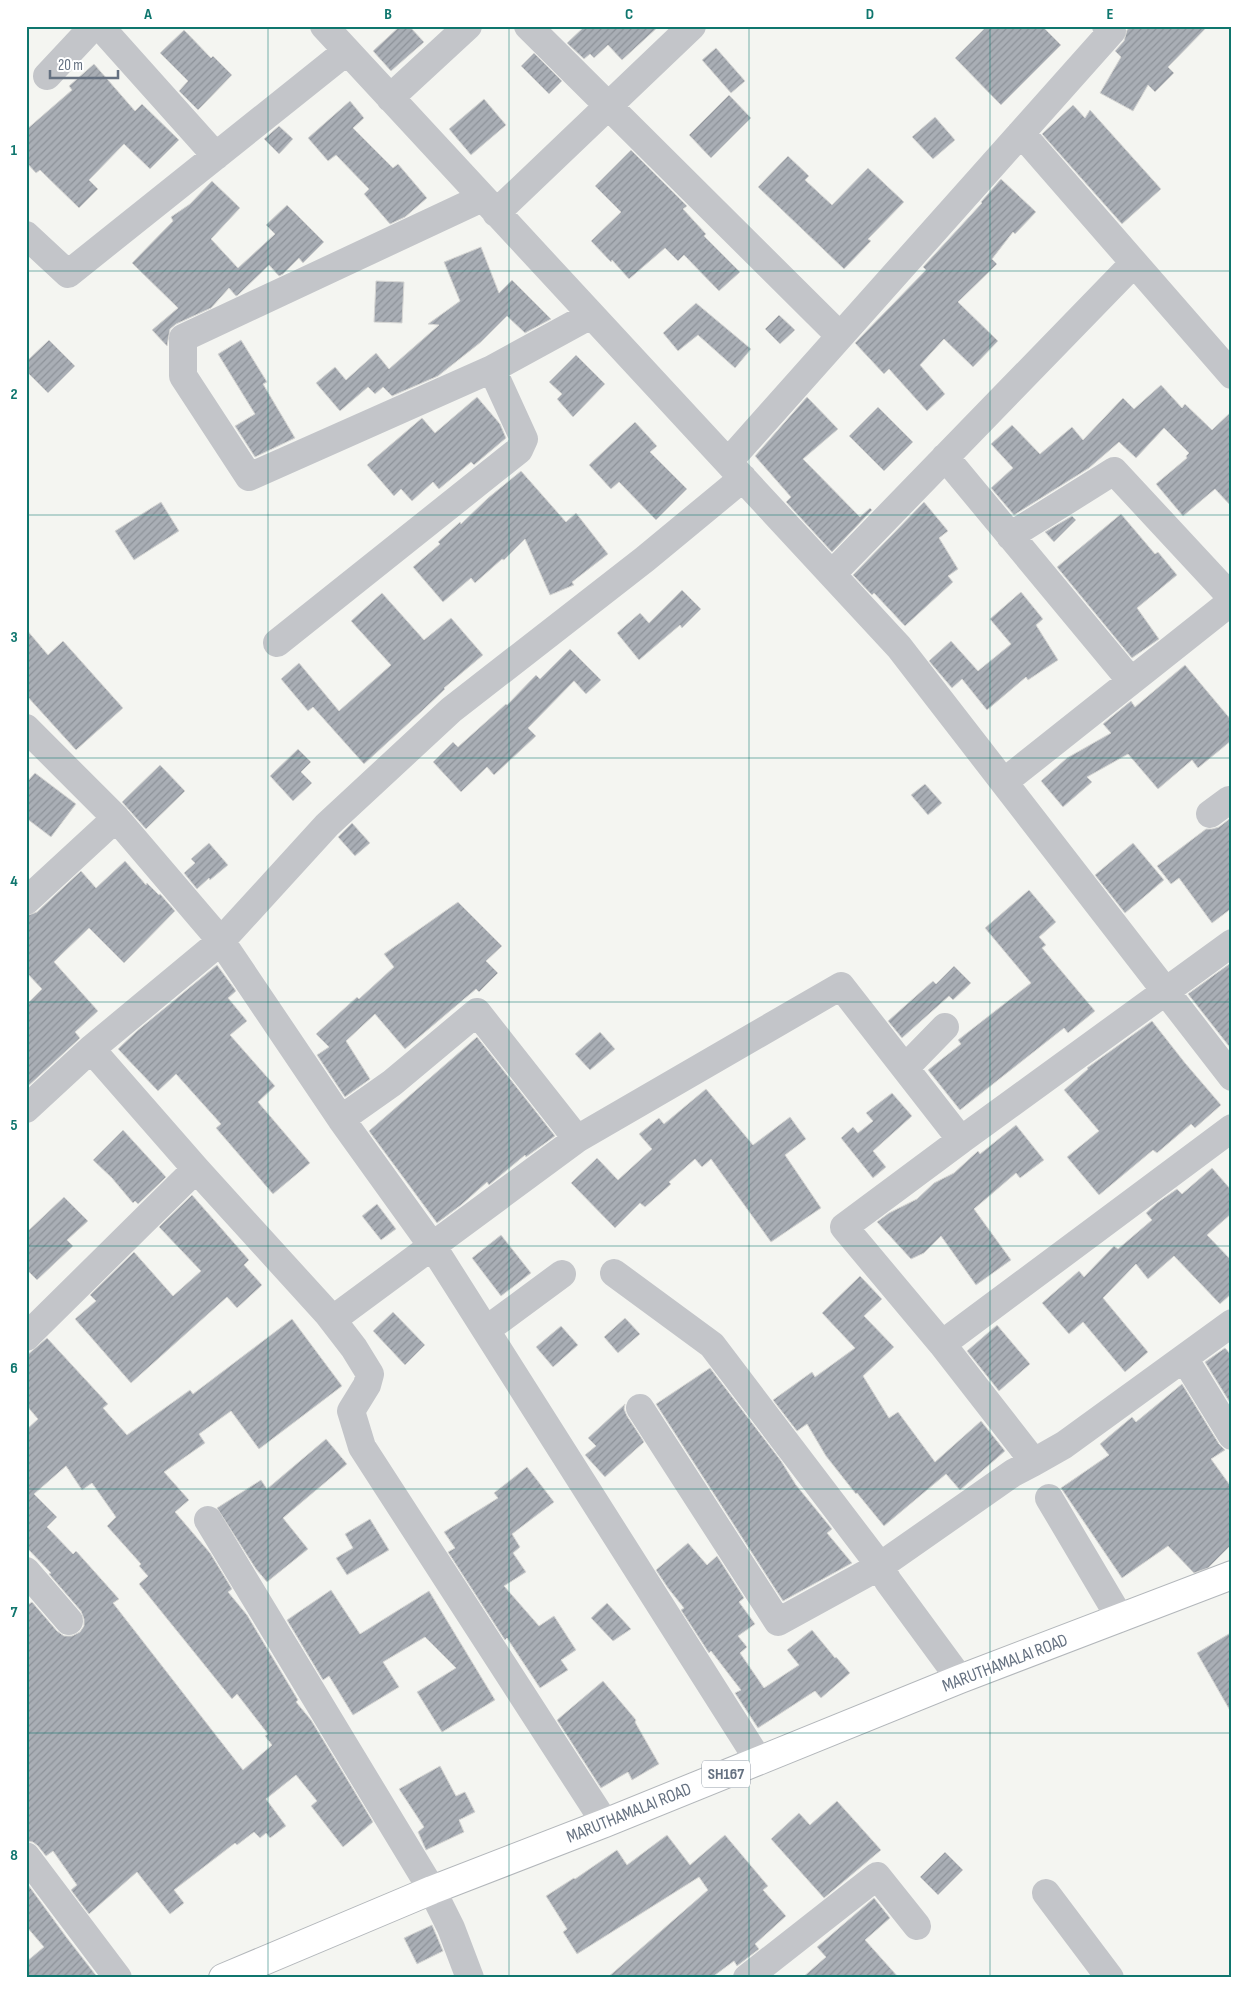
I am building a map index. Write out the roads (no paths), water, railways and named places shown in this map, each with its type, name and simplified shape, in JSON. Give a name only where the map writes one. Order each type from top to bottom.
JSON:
[{"type":"main road","name":"MARUTHAMALAI ROAD","points":[[235,1975],[432,1890],[605,1823],[960,1680],[1232,1575]]},
{"type":"street","points":[[324,26],[899,646],[1232,1077]]},
{"type":"street","points":[[390,98],[468,26]]},
{"type":"street","points":[[528,26],[840,336]]},
{"type":"street","points":[[591,315],[492,369],[249,477],[183,376],[183,338],[489,205],[608,106],[692,26]]},
{"type":"street","points":[[48,76],[90,30],[98,28],[105,32],[216,156]]},
{"type":"street","points":[[26,1109],[91,1049],[221,941],[328,825],[451,710],[645,559],[736,470],[840,336],[1112,28]]},
{"type":"street","points":[[26,235],[68,274],[347,51]]},
{"type":"street","points":[[1021,132],[1232,375]]},
{"type":"street","points":[[832,574],[1134,262]]},
{"type":"street","points":[[277,643],[518,450],[524,439],[492,369]]},
{"type":"street","points":[[945,457],[1131,681]]},
{"type":"street","points":[[1004,782],[1232,600],[1114,471],[1010,536]]},
{"type":"street","points":[[26,728],[116,818],[221,941],[341,1120],[433,1246],[759,1761]]},
{"type":"street","points":[[26,901],[116,818]]},
{"type":"street","points":[[1034,1462],[942,1344],[844,1227],[1232,943]]},
{"type":"street","points":[[327,1313],[336,1317],[577,1140],[841,986],[961,1140]]},
{"type":"street","points":[[341,1120],[392,1083],[477,1012],[577,1140]]},
{"type":"street","points":[[905,1068],[945,1027]]},
{"type":"street","points":[[91,1049],[196,1169],[327,1313],[354,1348],[370,1374],[367,1385],[351,1411],[362,1447],[605,1823]]},
{"type":"street","points":[[942,1344],[1232,1128]]},
{"type":"street","points":[[26,1338],[196,1169]]},
{"type":"street","points":[[614,1273],[712,1345],[880,1566],[888,1581],[960,1680]]},
{"type":"street","points":[[486,1330],[562,1274]]},
{"type":"street","points":[[640,1408],[778,1622],[880,1566],[1013,1472],[1064,1444],[1232,1323]]},
{"type":"street","points":[[1184,1358],[1232,1436]]},
{"type":"street","points":[[1049,1498],[1120,1618]]},
{"type":"street","points":[[208,1520],[432,1890],[451,1928],[470,1978]]},
{"type":"street","points":[[26,1571],[69,1621]]},
{"type":"street","points":[[26,1856],[118,1978]]},
{"type":"street","points":[[747,1978],[877,1876],[917,1926]]},
{"type":"street","points":[[1046,1893],[1110,1978]]}]
